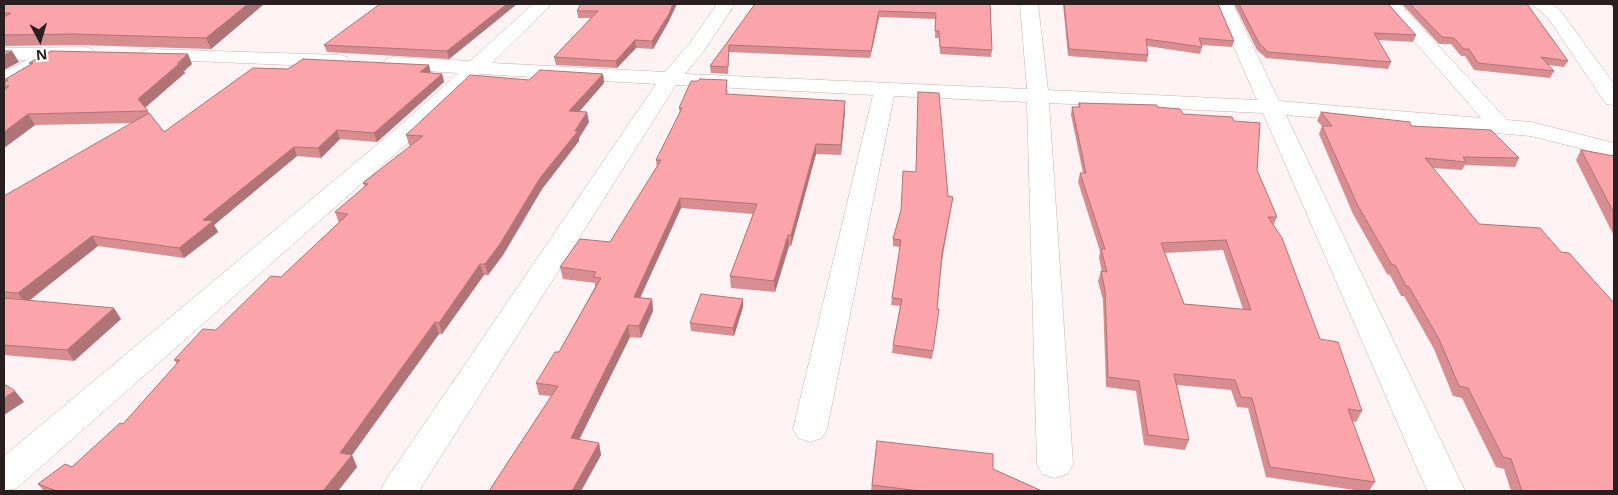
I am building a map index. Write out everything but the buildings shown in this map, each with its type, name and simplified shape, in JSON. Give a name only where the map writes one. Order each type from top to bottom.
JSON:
[{"type":"street","points":[[4,477],[410,128],[543,4]]},
{"type":"street","points":[[399,491],[670,79],[698,47],[726,4]]},
{"type":"street","points":[[1030,4],[1038,96],[1055,464]]},
{"type":"street","points":[[1224,4],[1446,491]]},
{"type":"street","points":[[1391,4],[1500,126]]},
{"type":"street","points":[[1541,4],[1554,14],[1614,99]]},
{"type":"street","points":[[4,80],[53,53]]},
{"type":"street","points":[[4,54],[118,54],[368,62],[885,90],[1270,107],[1531,129],[1614,150]]},
{"type":"street","points":[[810,429],[885,90]]}]
